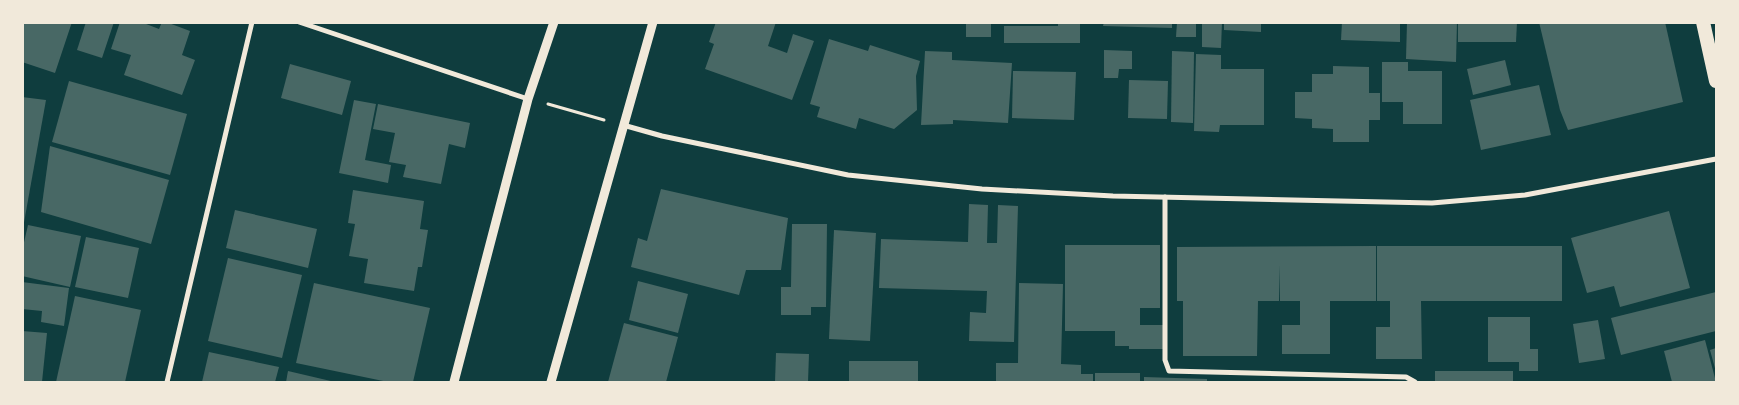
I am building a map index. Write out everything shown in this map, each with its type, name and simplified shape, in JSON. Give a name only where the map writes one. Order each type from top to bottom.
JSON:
[{"type":"highway","points":[[1703,22],[1716,81]]},
{"type":"street","points":[[167,382],[252,22]]},
{"type":"street","points":[[299,22],[528,99]]},
{"type":"street","points":[[454,382],[528,99],[554,22]]},
{"type":"street","points":[[551,382],[653,22]]},
{"type":"street","points":[[623,125],[662,136],[848,175],[982,190],[1165,197],[1432,203],[1525,195],[1716,159]]},
{"type":"street","points":[[1165,197],[1165,360],[1169,371],[1406,377],[1415,382]]},
{"type":"path","points":[[528,99],[623,125]]},
{"type":"building","points":[[22,22],[72,22],[55,73],[22,62]]},
{"type":"building","points":[[86,22],[114,22],[102,58],[77,50]]},
{"type":"building","points":[[120,22],[141,22],[159,29],[162,22],[166,22],[190,31],[182,55],[195,60],[182,95],[124,75],[131,55],[111,49]]},
{"type":"building","points":[[716,22],[776,22],[768,46],[787,53],[793,34],[814,41],[792,100],[705,69],[714,44],[709,42]]},
{"type":"building","points":[[966,22],[991,22],[991,37],[966,37]]},
{"type":"building","points":[[1058,22],[1080,22],[1080,43],[1004,43],[1004,26],[1058,26]]},
{"type":"building","points":[[1104,22],[1172,22],[1172,28],[1103,26]]},
{"type":"building","points":[[1177,22],[1196,22],[1196,37],[1176,37]]},
{"type":"building","points":[[1202,22],[1222,22],[1221,48],[1202,47]]},
{"type":"building","points":[[1224,22],[1261,22],[1261,32],[1224,30]]},
{"type":"building","points":[[1342,22],[1400,22],[1400,42],[1341,40]]},
{"type":"building","points":[[1407,22],[1457,22],[1456,62],[1406,59]]},
{"type":"building","points":[[1458,22],[1517,22],[1516,42],[1458,42]]},
{"type":"building","points":[[1539,22],[1665,22],[1683,102],[1568,130],[1560,110]]},
{"type":"building","points":[[829,39],[868,51],[870,45],[920,61],[916,76],[917,110],[894,129],[859,118],[856,129],[817,117],[820,107],[810,104]]},
{"type":"building","points":[[1104,50],[1132,51],[1132,69],[1119,69],[1118,78],[1104,78]]},
{"type":"building","points":[[925,51],[952,52],[952,60],[1012,63],[1008,123],[953,120],[953,124],[921,125]]},
{"type":"building","points":[[1172,51],[1194,52],[1193,123],[1171,122]]},
{"type":"building","points":[[1196,54],[1221,55],[1221,69],[1264,69],[1264,125],[1220,125],[1219,132],[1194,131]]},
{"type":"building","points":[[1505,60],[1511,85],[1473,95],[1467,69]]},
{"type":"building","points":[[1382,62],[1408,62],[1408,71],[1442,71],[1442,124],[1403,124],[1403,102],[1382,102]]},
{"type":"building","points":[[290,64],[351,81],[342,115],[281,98]]},
{"type":"building","points":[[1333,66],[1369,67],[1369,93],[1380,93],[1380,120],[1369,120],[1369,142],[1333,142],[1333,129],[1312,128],[1312,119],[1295,118],[1295,92],[1312,92],[1312,74],[1333,74]]},
{"type":"building","points":[[1013,71],[1076,72],[1074,120],[1012,118]]},
{"type":"building","points":[[1129,80],[1168,81],[1167,119],[1128,118]]},
{"type":"building","points":[[69,81],[187,114],[170,175],[52,142]]},
{"type":"building","points":[[1539,85],[1551,135],[1481,150],[1470,100]]},
{"type":"building","points":[[22,97],[46,100],[23,228],[22,228]]},
{"type":"building","points":[[354,100],[376,104],[365,160],[391,165],[388,183],[339,173]]},
{"type":"building","points":[[378,104],[470,123],[465,148],[449,144],[441,184],[403,177],[406,165],[389,162],[395,133],[373,129]]},
{"type":"building","points":[[50,146],[169,180],[151,244],[41,212]]},
{"type":"building","points":[[661,189],[788,218],[781,270],[746,270],[739,295],[631,267],[638,238],[647,241]]},
{"type":"building","points":[[353,190],[424,201],[420,229],[428,230],[422,267],[418,267],[414,291],[364,283],[368,259],[349,256],[355,224],[348,223]]},
{"type":"building","points":[[969,204],[988,205],[987,243],[997,243],[998,205],[1018,206],[1014,342],[969,341],[970,312],[986,313],[987,291],[879,288],[881,239],[968,242]]},
{"type":"building","points":[[235,210],[317,229],[308,268],[226,248]]},
{"type":"building","points":[[1669,211],[1690,288],[1620,307],[1614,286],[1587,293],[1571,238]]},
{"type":"building","points":[[792,224],[827,224],[826,307],[811,307],[811,315],[781,315],[781,287],[791,287]]},
{"type":"building","points":[[28,225],[81,236],[70,287],[22,276],[22,251]]},
{"type":"building","points":[[834,230],[876,233],[870,341],[829,339]]},
{"type":"building","points":[[86,237],[139,248],[128,298],[75,287]]},
{"type":"building","points":[[1065,245],[1160,245],[1160,308],[1140,308],[1140,325],[1164,325],[1164,349],[1129,349],[1129,346],[1115,346],[1115,331],[1065,331]]},
{"type":"building","points":[[1376,246],[1376,301],[1330,301],[1330,354],[1282,354],[1282,325],[1300,325],[1300,301],[1280,301],[1280,265],[1279,301],[1258,301],[1257,356],[1183,356],[1183,301],[1177,301],[1177,247]]},
{"type":"building","points":[[1377,246],[1562,246],[1562,301],[1421,301],[1422,359],[1376,359],[1376,327],[1390,327],[1390,301],[1377,301]]},
{"type":"building","points":[[228,258],[302,275],[282,358],[208,341]]},
{"type":"building","points":[[638,281],[688,294],[678,333],[629,320]]},
{"type":"building","points":[[22,282],[69,288],[64,326],[41,322],[42,311],[22,309]]},
{"type":"building","points":[[314,283],[430,308],[413,382],[388,382],[296,363]]},
{"type":"building","points":[[1019,283],[1063,284],[1061,364],[1081,365],[1081,374],[1093,374],[1093,382],[996,382],[996,363],[1018,363]]},
{"type":"building","points":[[1716,292],[1716,331],[1621,355],[1611,318]]},
{"type":"building","points":[[75,296],[141,310],[125,382],[56,382]]},
{"type":"building","points":[[1488,317],[1530,317],[1530,349],[1538,349],[1538,371],[1519,371],[1519,362],[1488,362]]},
{"type":"building","points":[[1598,320],[1605,359],[1579,363],[1573,324]]},
{"type":"building","points":[[624,323],[678,337],[666,382],[608,382]]},
{"type":"building","points":[[22,331],[47,333],[42,382],[22,382]]},
{"type":"building","points":[[1705,340],[1716,382],[1672,382],[1664,351]]},
{"type":"building","points":[[1716,348],[1716,372],[1710,350]]},
{"type":"building","points":[[209,352],[279,367],[275,382],[202,382]]},
{"type":"building","points":[[776,353],[809,354],[808,382],[775,382]]},
{"type":"building","points":[[849,361],[918,361],[918,382],[849,382]]},
{"type":"building","points":[[288,371],[335,382],[286,382]]},
{"type":"building","points":[[1435,371],[1513,371],[1513,382],[1435,382]]},
{"type":"building","points":[[1095,373],[1140,373],[1140,382],[1095,382]]},
{"type":"building","points":[[1144,377],[1207,379],[1207,382],[1144,382]]},
{"type":"building","points":[[1251,381],[1251,382],[1228,382]]}]
